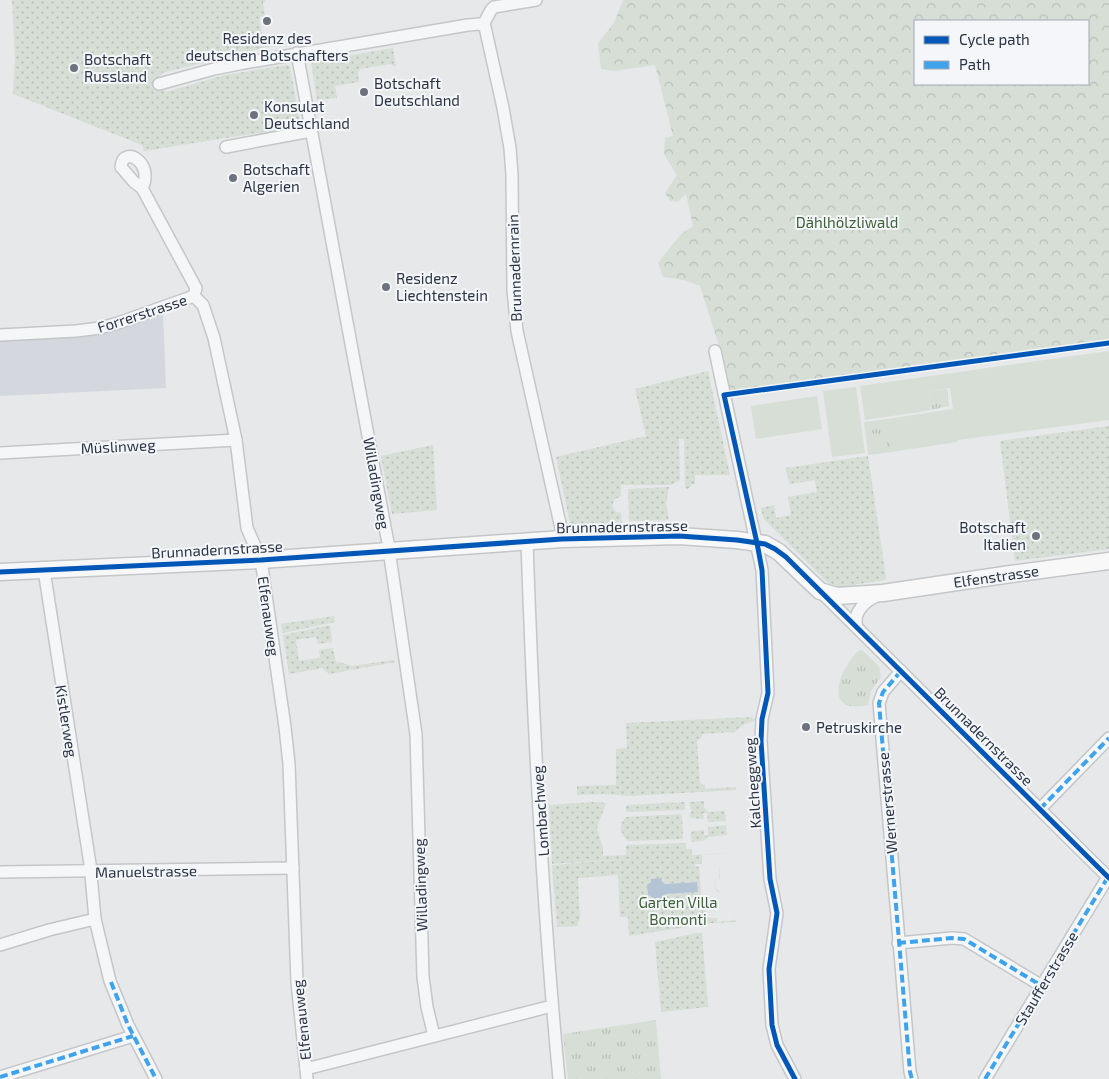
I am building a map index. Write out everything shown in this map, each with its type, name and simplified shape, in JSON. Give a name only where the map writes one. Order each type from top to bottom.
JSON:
[{"type":"street","points":[[159,84],[214,69],[468,25],[482,25],[494,7],[536,0]]},
{"type":"street","name":"Brunnadernrain","points":[[482,25],[488,35],[509,141],[512,175],[513,290],[516,331],[562,539]]},
{"type":"street","name":"Willadingweg","points":[[297,54],[389,552],[416,739],[422,976],[434,1036]]},
{"type":"street","points":[[226,146],[311,132]]},
{"type":"street","name":"Elfenauweg","points":[[142,188],[196,288],[194,296],[203,305],[214,338],[236,440],[247,528],[261,560],[288,744],[297,982],[307,1074],[434,1036],[552,1006]]},
{"type":"street","name":"Forrerstrasse","points":[[0,335],[100,328],[194,296]]},
{"type":"street","name":"Kalcheggweg","points":[[715,351],[762,570],[768,693],[761,722],[761,741],[770,878],[777,913],[769,969],[772,1025],[777,1045],[795,1079]]},
{"type":"street","name":"Müslinweg","points":[[0,453],[236,440]]},
{"type":"street","name":"Brunnadernstrasse","points":[[0,572],[261,560],[562,539],[679,536],[757,543],[770,546],[780,552],[858,628],[1109,877]]},
{"type":"street","name":"Lombachweg","points":[[527,542],[534,712],[552,1006],[559,1079]]},
{"type":"street","name":"Elfenstrasse","points":[[820,591],[837,596],[884,594],[1109,561]]},
{"type":"street","name":"Kistlerweg","points":[[44,570],[91,872],[95,919],[110,981],[122,1013],[156,1079]]},
{"type":"street","name":"Elfenstrasse","points":[[858,628],[856,620],[861,608],[870,599],[884,594]]},
{"type":"street","name":"Wernerstrasse","points":[[901,671],[883,692],[880,702],[898,943],[912,1079]]},
{"type":"street","points":[[1040,809],[1109,738]]},
{"type":"street","name":"Manuelstrasse","points":[[0,872],[293,868]]},
{"type":"street","name":"Staufferstrasse","points":[[985,1079],[1109,877]]},
{"type":"street","points":[[0,945],[49,930],[95,919]]},
{"type":"street","points":[[898,943],[952,938],[964,939],[1042,986]]},
{"type":"street","points":[[0,1077],[133,1036]]},
{"type":"shaded area","points":[[163,314],[166,388],[0,396],[0,340],[92,335],[118,329]]},
{"type":"green space","points":[[12,0],[265,0],[263,2],[265,16],[259,18],[263,41],[270,40],[271,46],[162,73],[159,78],[160,87],[166,92],[225,75],[287,65],[290,67],[300,123],[296,127],[144,151],[142,145],[13,94],[15,57]]},
{"type":"green space","name":"Dählhölzliwald","points":[[623,0],[1109,0],[1109,342],[729,392],[720,349],[700,286],[684,280],[663,277],[658,263],[681,234],[693,226],[686,194],[678,202],[670,201],[665,193],[677,175],[664,154],[665,138],[673,136],[655,65],[614,71],[601,69],[598,43],[614,23]]},
{"type":"green space","points":[[393,48],[396,67],[390,64],[360,69],[358,73],[359,82],[335,86],[337,98],[317,100],[311,62]]},
{"type":"green space","points":[[1109,351],[1109,420],[958,440],[957,442],[891,452],[887,419],[953,409],[950,388],[929,391],[931,410],[865,420],[860,386]]},
{"type":"green space","points":[[708,371],[730,475],[695,475],[695,484],[692,484],[688,489],[685,488],[684,439],[679,439],[680,480],[671,485],[621,485],[621,496],[614,500],[612,506],[616,512],[621,513],[622,527],[571,528],[556,457],[646,436],[635,389]]},
{"type":"green space","points":[[856,387],[865,453],[832,457],[823,391]]},
{"type":"green space","points":[[947,389],[949,406],[931,410],[929,391]]},
{"type":"green space","points":[[817,396],[822,429],[756,439],[751,406]]},
{"type":"green space","points":[[887,419],[892,452],[868,455],[864,422]]},
{"type":"green space","points":[[1109,426],[1109,549],[1015,561],[1000,441]]},
{"type":"green space","points":[[433,445],[437,510],[392,514],[381,456]]},
{"type":"green space","points":[[868,456],[886,578],[885,580],[840,587],[828,583],[763,518],[761,508],[774,505],[776,518],[791,515],[788,497],[817,492],[815,480],[790,484],[785,468]]},
{"type":"green space","points":[[669,487],[666,503],[669,520],[629,521],[628,489]]},
{"type":"green space","points":[[334,616],[335,622],[283,633],[281,624]]},
{"type":"green space","points":[[330,625],[332,642],[318,644],[316,637],[296,640],[299,661],[320,658],[319,650],[333,648],[336,663],[339,662],[352,666],[392,660],[396,662],[329,674],[322,668],[289,674],[283,635]]},
{"type":"green space","points":[[862,650],[879,666],[881,677],[871,691],[868,705],[854,706],[844,703],[840,697],[839,689],[845,669],[858,651]]},
{"type":"green space","points":[[751,717],[756,720],[743,725],[735,732],[702,734],[702,737],[697,741],[700,783],[705,785],[705,789],[736,787],[736,790],[629,796],[604,794],[577,795],[577,786],[616,785],[616,749],[627,748],[626,723]]},
{"type":"green space","points":[[704,801],[704,807],[708,812],[725,811],[726,821],[708,822],[707,813],[703,813],[704,819],[691,818],[689,816],[691,811],[689,802]]},
{"type":"green space","points":[[685,802],[685,810],[626,812],[626,805]]},
{"type":"green space","name":"Garten Villa Bomonti","points":[[606,803],[597,828],[603,848],[603,856],[626,855],[626,845],[686,843],[686,849],[692,849],[692,855],[732,853],[702,855],[702,864],[695,864],[695,866],[699,867],[702,907],[698,907],[698,910],[705,910],[705,904],[706,918],[717,918],[717,922],[736,920],[736,922],[712,923],[629,936],[626,895],[627,917],[620,917],[618,875],[578,878],[580,921],[578,921],[578,926],[557,927],[552,865],[625,859],[552,864],[549,805]],"holes":[[[662,878],[665,884],[697,882],[698,891],[665,894],[653,901],[647,885]]]},
{"type":"green space","points":[[682,814],[683,839],[628,841],[622,832],[621,826],[626,817]]},
{"type":"green space","points":[[726,825],[727,835],[708,837],[703,841],[691,842],[690,834],[693,831],[704,830],[704,835],[708,835],[708,827]]},
{"type":"green space","points":[[702,933],[708,1007],[661,1012],[655,942]]},
{"type":"green space","points":[[656,1020],[661,1079],[568,1079],[563,1034]]},
{"type":"water","points":[[662,878],[665,884],[697,882],[698,892],[666,894],[663,900],[653,901],[652,897],[648,895],[647,885],[651,882],[651,879]]},
{"type":"marked path","points":[[901,671],[883,692],[879,703],[912,1079]]},
{"type":"marked path","points":[[1040,809],[1109,738]]},
{"type":"marked path","points":[[985,1079],[1108,877]]},
{"type":"marked path","points":[[898,943],[952,938],[964,939],[1042,986]]},
{"type":"marked path","points":[[111,982],[128,1025],[156,1079]]},
{"type":"marked path","points":[[0,1077],[133,1036]]},
{"type":"cycle path","points":[[795,1079],[777,1045],[772,1025],[769,969],[777,913],[770,879],[761,741],[762,719],[768,693],[762,570],[724,395],[1109,343]]},
{"type":"cycle path","points":[[0,572],[261,560],[562,539],[679,536],[765,544],[786,557],[1109,878]]},
{"type":"place","name":"Residenz des deutschen Botschafters","points":[[267,21]]},
{"type":"place","name":"Botschaft Russland","points":[[74,68]]},
{"type":"place","name":"Botschaft Deutschland","points":[[364,92]]},
{"type":"place","name":"Konsulat Deutschland","points":[[254,115]]},
{"type":"place","name":"Botschaft Algerien","points":[[233,178]]},
{"type":"place","name":"Residenz Liechtenstein","points":[[386,287]]},
{"type":"place","name":"Botschaft Italien","points":[[1036,536]]},
{"type":"place","name":"Petruskirche","points":[[806,727]]}]
